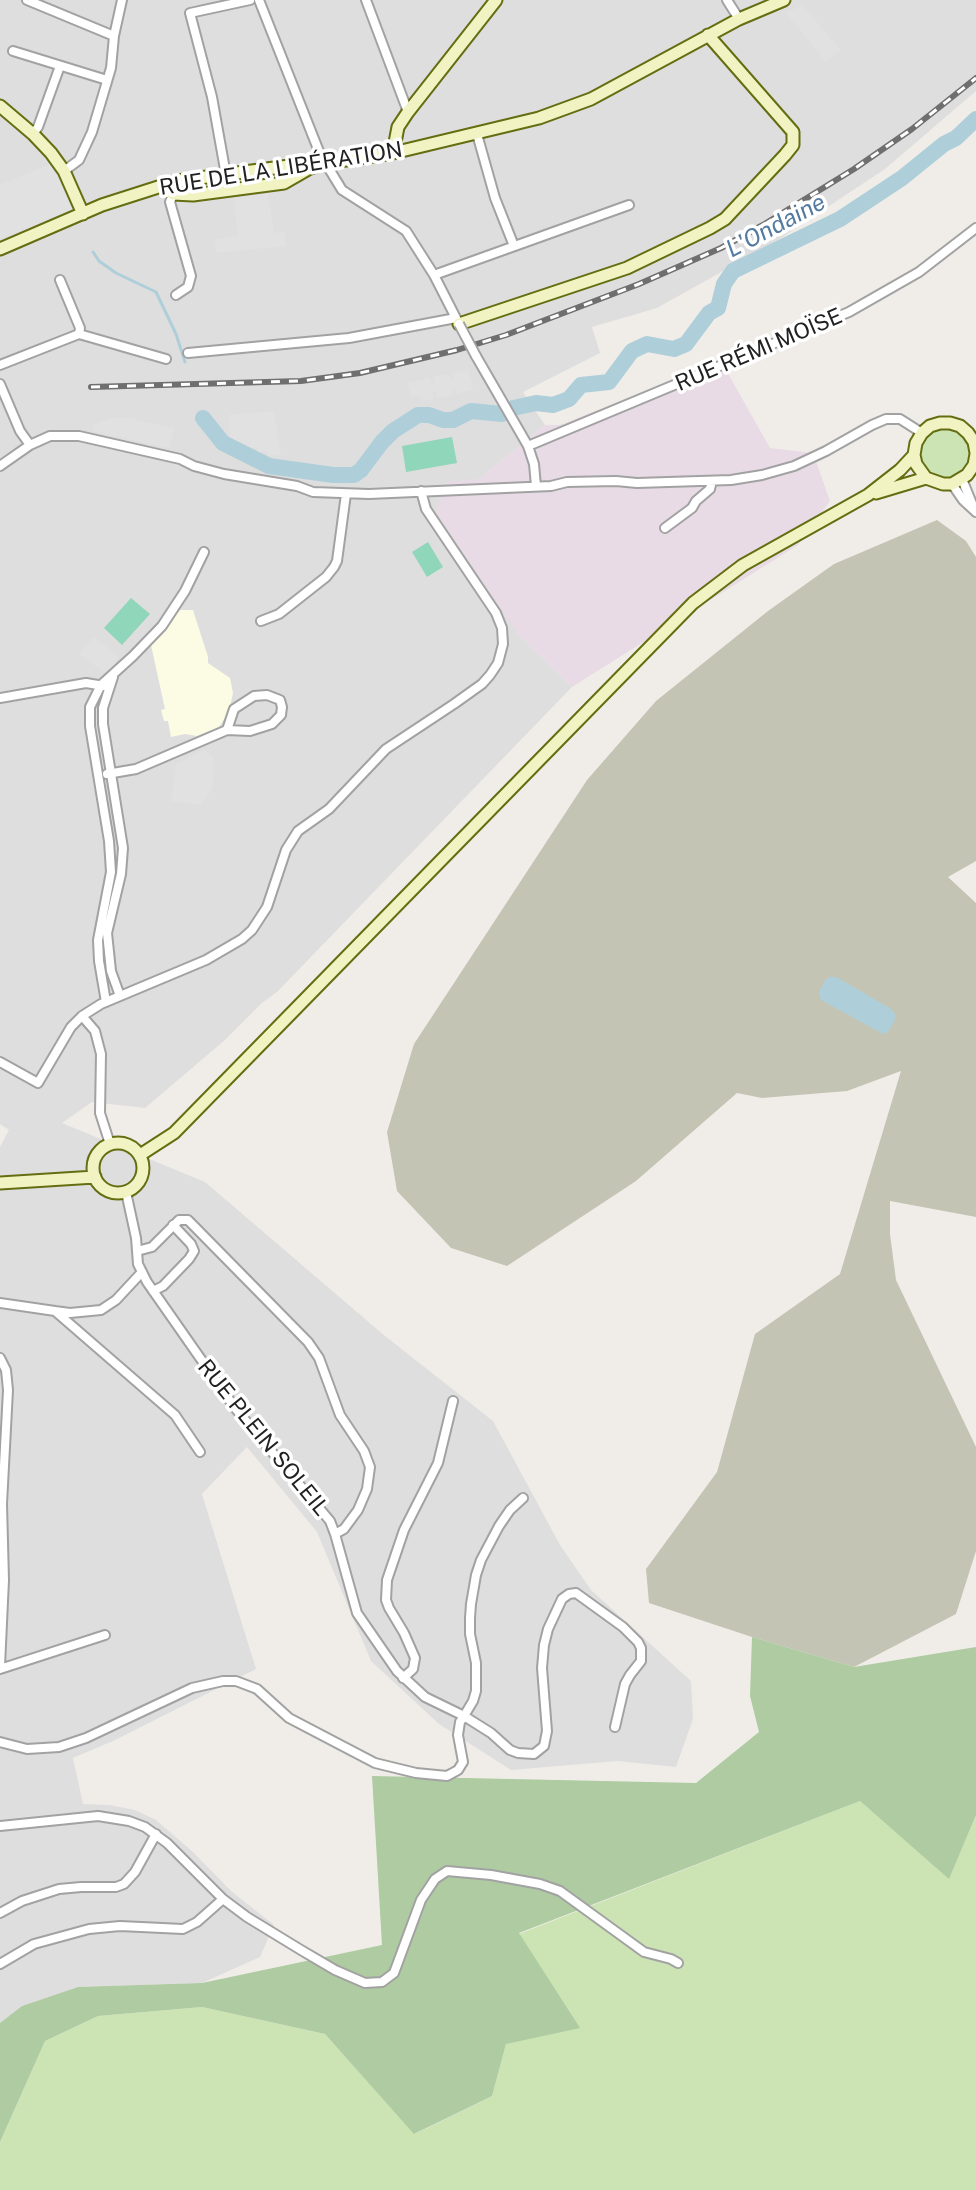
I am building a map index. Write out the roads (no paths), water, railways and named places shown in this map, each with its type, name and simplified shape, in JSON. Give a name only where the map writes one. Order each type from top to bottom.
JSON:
[{"type":"main road","points":[[393,153],[398,127],[408,112],[496,0]]},
{"type":"main road","name":"RUE DE LA LIBÉRATION","points":[[739,19],[767,0]]},
{"type":"main road","name":"RUE DE LA LIBÉRATION","points":[[0,249],[118,199],[168,190],[177,181],[289,166],[311,168],[393,153],[539,118],[591,99],[739,19],[784,0]]},
{"type":"main road","points":[[457,321],[627,268],[710,228],[725,219],[785,155],[793,145],[793,132],[708,35]]},
{"type":"main road","points":[[0,106],[51,153],[64,171],[83,214]]},
{"type":"main road","points":[[168,190],[193,195],[284,183],[311,168]]},
{"type":"main road","points":[[950,423],[972,433],[976,459],[957,482],[934,483],[926,478],[914,455],[922,433],[930,426],[950,423]]},
{"type":"main road","points":[[140,1155],[174,1133],[693,603],[743,565],[868,495],[914,455]]},
{"type":"main road","points":[[868,495],[926,478]]},
{"type":"main road","points":[[110,1144],[127,1144],[140,1155],[144,1166],[142,1177],[136,1187],[126,1192],[110,1192],[95,1177],[93,1166],[97,1155],[110,1144]]},
{"type":"main road","points":[[0,1183],[95,1177]]},
{"type":"street","points":[[27,0],[114,36]]},
{"type":"street","points":[[64,171],[79,160],[92,132],[111,68],[122,0]]},
{"type":"street","points":[[226,175],[212,97],[190,13],[250,0]]},
{"type":"street","points":[[259,0],[320,154],[342,190],[406,231],[434,275],[528,446],[536,486]]},
{"type":"street","points":[[366,0],[408,112]]},
{"type":"street","points":[[727,0],[739,19]]},
{"type":"street","points":[[13,51],[107,80]]},
{"type":"street","points":[[33,134],[60,66]]},
{"type":"street","points":[[477,134],[495,198],[514,246]]},
{"type":"street","points":[[168,190],[189,264],[190,283],[176,295]]},
{"type":"street","points":[[434,275],[629,205]]},
{"type":"street","name":"RUE RÉMI MOÏSE","points":[[528,446],[849,312],[919,272],[976,228]]},
{"type":"street","points":[[60,280],[80,328],[79,334]]},
{"type":"street","points":[[188,353],[349,338],[457,321]]},
{"type":"street","points":[[0,365],[79,334],[166,359]]},
{"type":"street","points":[[0,384],[20,431],[30,445]]},
{"type":"street","points":[[0,466],[30,445],[50,436],[79,436],[180,459],[224,474],[297,486],[313,492],[346,494],[567,482],[712,481],[750,478],[794,466],[886,419],[900,419],[922,433]]},
{"type":"street","points":[[665,528],[692,508],[710,489],[712,481]]},
{"type":"street","points":[[957,482],[963,500],[976,512]]},
{"type":"street","points":[[0,1062],[38,1083],[71,1027],[82,1016],[106,1002],[206,960],[242,939],[267,907],[286,850],[298,831],[329,809],[386,749],[482,684],[498,663],[503,644],[502,628],[496,613],[426,509],[421,491]]},
{"type":"street","points":[[261,621],[279,614],[326,577],[334,567],[346,494]]},
{"type":"street","points":[[106,1002],[98,940],[111,872],[90,707],[114,672],[162,626],[185,591],[204,552]]},
{"type":"street","points":[[0,698],[86,683],[105,686]]},
{"type":"street","points":[[105,686],[103,724],[123,848],[121,874],[107,933],[111,971],[120,996]]},
{"type":"street","points":[[98,775],[136,769],[227,730],[250,731],[272,724],[281,715],[280,700],[267,695],[254,696],[234,709],[227,730]]},
{"type":"street","points":[[82,1016],[95,1031],[101,1054],[100,1113],[110,1144]]},
{"type":"street","name":"RUE PLEIN SOLEIL","points":[[126,1192],[142,1272],[235,1408],[330,1521],[357,1613],[403,1678],[425,1697],[491,1733],[510,1750],[534,1754],[544,1746],[547,1731],[542,1681],[548,1629],[562,1599],[569,1594],[581,1594],[594,1608],[623,1627],[641,1648],[641,1661],[625,1684],[615,1727]]},
{"type":"street","points":[[137,1251],[152,1247],[179,1220],[188,1220],[308,1342],[319,1358],[340,1415],[364,1451],[370,1467],[367,1489],[358,1510],[344,1529],[335,1534]]},
{"type":"street","points":[[153,1291],[163,1286],[194,1251],[173,1225]]},
{"type":"street","points":[[0,1303],[70,1313],[101,1310],[116,1300],[142,1272]]},
{"type":"street","points":[[55,1311],[175,1415],[200,1452]]},
{"type":"street","points":[[0,1358],[6,1370],[8,1390],[1,1504],[4,1580],[0,1668],[105,1635]]},
{"type":"street","points":[[403,1678],[413,1669],[415,1658],[386,1600],[387,1580],[404,1530],[438,1463],[453,1401]]},
{"type":"street","points":[[0,1742],[27,1749],[59,1747],[86,1738],[192,1688],[236,1681],[257,1689],[289,1718],[368,1759],[416,1773],[447,1776],[458,1770],[463,1762],[458,1735],[460,1722],[476,1691],[470,1618],[476,1575],[499,1526],[523,1498]]},
{"type":"street","points":[[0,1826],[98,1816],[129,1821],[156,1834],[223,1899],[247,1917],[335,1970],[365,1983],[382,1982],[394,1973],[421,1900],[435,1879],[447,1871],[491,1875],[560,1891],[644,1952],[678,1963]]},
{"type":"street","points":[[0,1913],[22,1901],[59,1889],[124,1884],[135,1872],[156,1834]]},
{"type":"street","points":[[0,1964],[34,1944],[89,1929],[120,1926],[183,1929],[197,1922],[223,1899]]},
{"type":"water","points":[[830,977],[836,977],[894,1012],[896,1018],[888,1032],[883,1034],[821,1000],[819,992]]},
{"type":"waterway","name":"L'Ondaine","points":[[513,408],[536,403],[553,405],[569,399],[581,385],[609,382],[632,351],[647,344],[674,349],[686,344],[709,313],[718,308],[724,284],[733,271],[840,219],[902,178],[976,119]]},
{"type":"waterway","points":[[93,252],[99,261],[116,273],[156,292],[176,334],[185,362]]},
{"type":"waterway","points":[[203,418],[223,443],[269,466],[354,475],[393,431],[418,415],[453,420],[471,411],[502,414]]},
{"type":"railway","points":[[91,387],[301,381],[360,373],[506,335],[639,284],[721,248],[854,169],[912,129],[976,78]]}]
